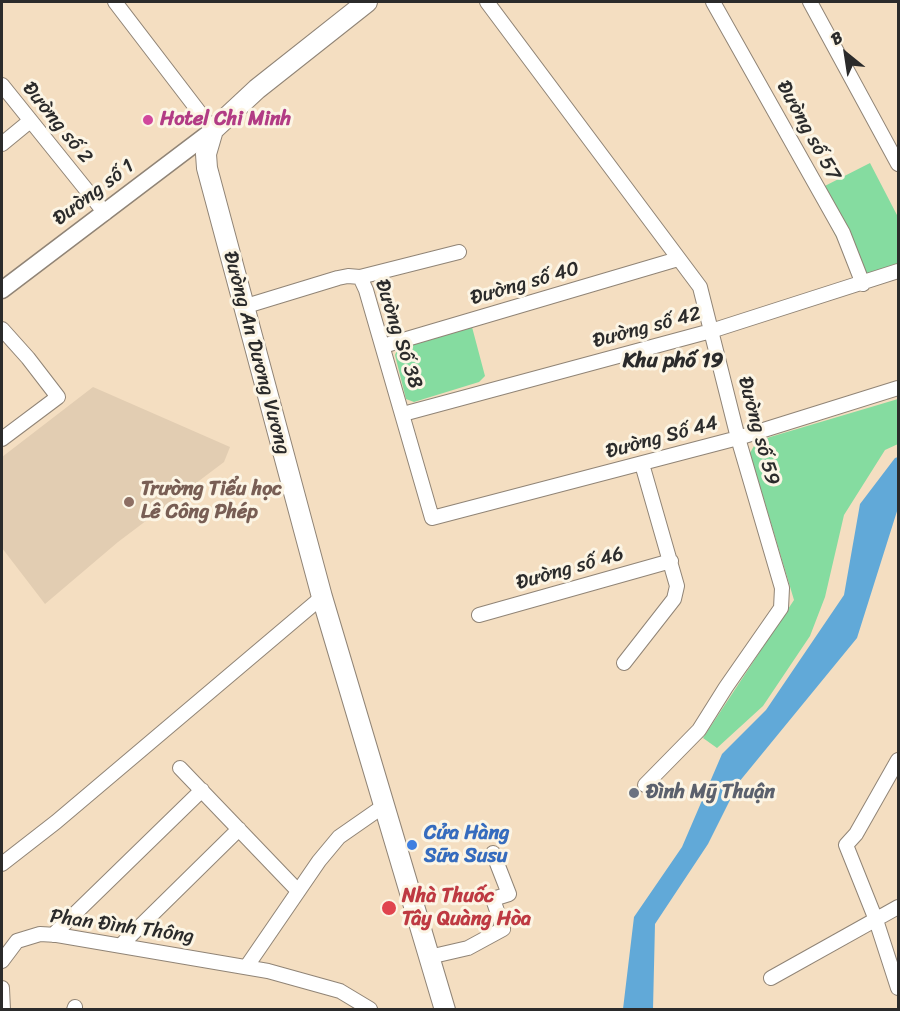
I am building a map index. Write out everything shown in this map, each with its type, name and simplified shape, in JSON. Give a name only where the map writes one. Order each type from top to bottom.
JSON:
[{"type":"main road","points":[[213,130],[257,89],[367,2]]},
{"type":"main road","name":"Đường An Dương Vương","points":[[213,130],[206,154],[207,168],[243,307],[322,597],[445,1010]]},
{"type":"street","points":[[115,2],[213,130]]},
{"type":"street","name":"Đường số 59","points":[[487,2],[700,287],[738,438],[782,588],[782,608],[726,687],[699,730],[645,785]]},
{"type":"street","name":"Đường số 57","points":[[713,2],[843,233],[862,284]]},
{"type":"street","points":[[810,2],[898,164]]},
{"type":"street","name":"Đường số 2","points":[[2,85],[105,213]]},
{"type":"street","points":[[2,144],[30,120]]},
{"type":"street","name":"Đường số 1","points":[[2,290],[213,130]]},
{"type":"street","points":[[360,277],[459,252]]},
{"type":"street","name":"Đường số 40","points":[[383,346],[678,259]]},
{"type":"street","name":"Đường số 42","points":[[403,414],[711,330],[898,271]]},
{"type":"street","name":"Đường Số 38","points":[[243,307],[338,278],[360,277],[383,346],[432,518]]},
{"type":"street","points":[[2,329],[58,397],[2,439]]},
{"type":"street","name":"Đường Số 44","points":[[432,518],[738,438],[898,388]]},
{"type":"street","points":[[624,663],[674,599],[677,586],[642,464]]},
{"type":"street","name":"Đường số 46","points":[[479,615],[671,561]]},
{"type":"street","points":[[2,864],[56,822],[322,597]]},
{"type":"street","points":[[898,760],[856,834],[846,846],[876,920],[898,988]]},
{"type":"street","points":[[180,768],[298,891]]},
{"type":"street","points":[[52,935],[202,790]]},
{"type":"street","points":[[247,966],[319,861],[339,837],[385,805]]},
{"type":"street","points":[[121,945],[239,829]]},
{"type":"street","points":[[429,957],[468,948],[502,929],[492,899],[509,894],[493,853]]},
{"type":"street","points":[[771,978],[898,907]]},
{"type":"street","name":"Phan Đình Thông","points":[[2,961],[17,941],[40,934],[52,935],[247,966],[340,991],[370,1009]]},
{"type":"street","points":[[2,988],[3,1010]]},
{"type":"shaded area","points":[[93,387],[230,447],[224,462],[118,542],[45,604],[2,548],[2,457]]},
{"type":"green space","points":[[870,163],[898,217],[898,263],[857,278],[813,192]]},
{"type":"green space","points":[[472,327],[485,376],[479,382],[414,402],[406,399],[395,355],[398,348]]},
{"type":"green space","points":[[898,399],[898,444],[885,450],[844,515],[825,597],[810,636],[763,706],[717,748],[703,738],[794,600],[750,453],[760,440]]},
{"type":"water","points":[[898,457],[898,508],[857,638],[739,782],[708,844],[655,924],[653,1009],[623,1009],[634,917],[682,847],[722,754],[766,710],[844,595],[860,504]]},
{"type":"place","name":"Hotel Chi Minh","points":[[148,120]]},
{"type":"place","name":"Trường Tiểu học Lê Công Phép","points":[[129,502]]},
{"type":"place","name":"Đình Mỹ Thuận","points":[[634,793]]},
{"type":"place","name":"Cửa Hàng Sữa Susu","points":[[412,845]]},
{"type":"place","name":"Nhà Thuốc Tây Quàng Hòa","points":[[389,908]]},
{"type":"district","name":"Khu phố 19","points":[[673,362]]}]
